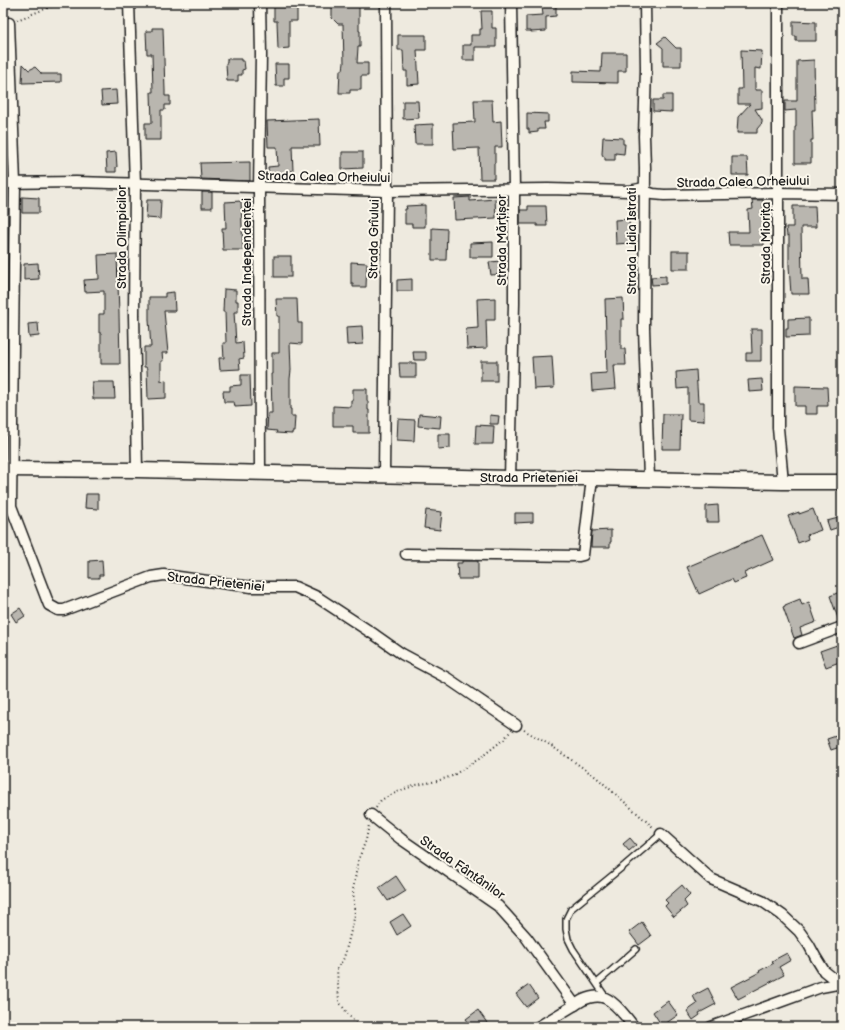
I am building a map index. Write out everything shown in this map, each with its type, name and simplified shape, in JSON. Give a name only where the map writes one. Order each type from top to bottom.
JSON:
[{"type":"street","name":"Strada Olimpicilor","points":[[129,3],[135,184],[134,315],[136,470]]},
{"type":"street","name":"Strada Independenței","points":[[260,3],[260,473]]},
{"type":"street","name":"Strada Grîului","points":[[384,475],[387,190],[386,3]]},
{"type":"street","name":"Strada Mărțișor","points":[[510,478],[514,304],[511,3]]},
{"type":"street","name":"Strada Lidia Istrati","points":[[645,3],[646,69],[644,136],[644,328],[649,479]]},
{"type":"street","name":"Strada Miorița","points":[[778,3],[778,428],[783,482]]},
{"type":"street","points":[[7,469],[15,183],[10,23]]},
{"type":"street","name":"Strada Calea Orheiului","points":[[3,183],[76,182],[259,188],[387,190],[644,190],[653,194],[664,195],[778,192],[842,194]]},
{"type":"street","name":"Strada Prieteniei","points":[[516,726],[446,678],[402,654],[317,597],[295,587],[250,587],[164,575],[151,577],[64,610],[54,609],[50,605],[11,506],[7,469],[842,482]]},
{"type":"street","name":"Strada Prieteniei","points":[[406,554],[583,555],[592,478]]},
{"type":"street","points":[[799,643],[842,627]]},
{"type":"street","name":"Strada Fântânilor","points":[[371,815],[401,839],[498,906],[526,937],[575,1005]]},
{"type":"street","points":[[661,834],[711,879],[762,901],[782,915],[809,945],[824,971],[842,983]]},
{"type":"street","points":[[711,1027],[821,988],[842,983]]},
{"type":"street","points":[[538,1027],[590,997],[599,996],[606,998],[616,1006],[634,1027]]},
{"type":"lane","points":[[606,998],[573,949],[568,939],[566,919],[571,909],[661,834]]},
{"type":"lane","points":[[597,983],[636,949]]},
{"type":"path","points":[[10,23],[60,3]]},
{"type":"path","points":[[358,1027],[339,1002],[337,969],[344,958],[355,915],[353,890],[358,861],[366,840],[371,815],[381,800],[416,785],[437,781],[452,776],[479,759],[504,740],[516,726],[550,745],[596,777],[661,834]]},
{"type":"building","points":[[334,3],[359,3],[360,47],[358,47],[357,63],[368,63],[368,76],[361,76],[361,90],[350,90],[350,93],[339,93],[340,70],[343,70],[344,63],[343,24],[338,24],[332,18],[332,6]]},
{"type":"building","points":[[542,6],[556,6],[556,16],[546,17],[546,31],[526,31],[526,16],[543,15]]},
{"type":"building","points":[[274,7],[297,7],[297,21],[289,21],[289,48],[278,49],[277,21],[274,21]]},
{"type":"building","points":[[481,11],[492,11],[492,28],[496,28],[496,47],[475,47],[475,60],[463,60],[463,45],[471,45],[471,35],[480,35],[480,29],[482,29]]},
{"type":"building","points":[[793,21],[816,22],[816,41],[796,41],[796,36],[793,36]]},
{"type":"building","points":[[152,28],[163,28],[165,96],[170,96],[170,105],[165,105],[165,110],[161,110],[161,140],[145,140],[145,123],[152,123],[152,54],[147,54],[146,31],[152,31]]},
{"type":"building","points":[[398,35],[426,35],[426,50],[417,50],[419,84],[407,85],[407,71],[404,71],[403,50],[398,50]]},
{"type":"building","points":[[665,37],[676,48],[681,48],[681,66],[663,66],[663,48],[657,43]]},
{"type":"building","points":[[741,50],[762,51],[761,69],[755,68],[755,90],[762,90],[762,108],[755,109],[762,120],[762,123],[757,129],[757,133],[737,133],[738,117],[750,104],[738,104],[738,89],[742,89]]},
{"type":"building","points":[[602,53],[626,53],[626,71],[618,71],[618,83],[573,82],[573,71],[601,72]]},
{"type":"building","points":[[227,59],[241,59],[241,61],[244,61],[245,69],[242,70],[242,75],[238,75],[238,81],[227,81]]},
{"type":"building","points":[[814,60],[815,110],[812,110],[813,140],[811,140],[811,163],[795,163],[796,110],[785,111],[785,101],[797,101],[797,61]]},
{"type":"building","points":[[23,64],[29,70],[35,67],[41,74],[61,74],[61,82],[22,83]]},
{"type":"building","points":[[275,64],[289,64],[289,78],[284,78],[284,86],[276,86]]},
{"type":"building","points":[[116,90],[117,104],[102,105],[101,91]]},
{"type":"building","points":[[663,95],[672,95],[672,112],[653,111],[653,100],[663,100]]},
{"type":"building","points":[[474,100],[492,100],[493,122],[501,121],[502,147],[495,147],[494,179],[480,179],[479,148],[454,149],[453,123],[475,122]]},
{"type":"building","points":[[403,101],[418,101],[419,118],[403,119]]},
{"type":"building","points":[[527,113],[548,114],[548,122],[544,122],[545,129],[538,129],[538,132],[529,133],[529,129],[527,129]]},
{"type":"building","points":[[319,119],[320,146],[292,146],[293,171],[287,171],[288,174],[281,174],[281,181],[269,181],[268,167],[278,166],[277,147],[268,147],[267,121]]},
{"type":"building","points":[[433,124],[433,144],[415,144],[414,125]]},
{"type":"building","points":[[603,137],[623,138],[623,144],[625,144],[624,154],[615,153],[615,160],[605,160],[605,157],[602,154]]},
{"type":"building","points":[[116,152],[116,172],[107,172],[106,153]]},
{"type":"building","points":[[342,152],[363,152],[363,168],[342,169]]},
{"type":"building","points":[[732,157],[747,157],[748,175],[732,175]]},
{"type":"building","points":[[250,162],[250,181],[201,179],[200,163]]},
{"type":"building","points":[[202,192],[212,192],[212,208],[202,208]]},
{"type":"building","points":[[22,197],[39,198],[39,213],[22,213]]},
{"type":"building","points":[[470,197],[470,201],[495,199],[496,218],[455,220],[454,198]]},
{"type":"building","points":[[147,200],[161,200],[160,219],[146,218]]},
{"type":"building","points":[[752,200],[763,200],[764,245],[729,245],[728,232],[749,232],[748,210],[753,209]]},
{"type":"building","points":[[241,201],[243,250],[223,250],[222,228],[226,228],[225,202]]},
{"type":"building","points":[[425,205],[425,227],[412,227],[412,224],[405,224],[406,206]]},
{"type":"building","points":[[528,206],[546,206],[547,226],[537,226],[537,224],[520,224],[520,210],[528,210]]},
{"type":"building","points":[[793,206],[815,206],[816,227],[801,227],[802,279],[808,279],[809,294],[791,294],[789,235],[787,236],[786,227],[793,227]]},
{"type":"building","points":[[629,219],[630,243],[616,244],[615,220]]},
{"type":"building","points":[[432,228],[447,229],[446,260],[432,260]]},
{"type":"building","points":[[493,242],[493,257],[470,257],[470,243]]},
{"type":"building","points":[[672,251],[689,251],[689,269],[672,269]]},
{"type":"building","points":[[117,254],[120,364],[101,364],[101,333],[99,333],[99,314],[104,314],[104,291],[85,292],[84,280],[99,279],[98,255]]},
{"type":"building","points":[[274,256],[291,256],[291,277],[274,277]]},
{"type":"building","points":[[503,261],[504,274],[491,275],[489,262]]},
{"type":"building","points":[[351,262],[367,263],[366,287],[353,287],[353,283],[351,283]]},
{"type":"building","points":[[38,263],[39,279],[24,280],[24,264]]},
{"type":"building","points":[[666,276],[666,284],[652,285],[651,277]]},
{"type":"building","points":[[412,279],[412,291],[397,291],[397,280]]},
{"type":"building","points":[[224,289],[236,290],[238,312],[234,312],[236,343],[243,342],[244,358],[239,359],[240,369],[220,370],[219,358],[224,358],[223,343],[226,343],[225,312],[223,312]]},
{"type":"building","points":[[174,292],[175,311],[164,311],[168,353],[162,353],[163,361],[161,361],[161,381],[166,380],[166,398],[148,399],[147,369],[144,367],[144,347],[151,347],[149,297],[165,297],[165,293]]},
{"type":"building","points":[[495,298],[495,320],[486,320],[487,348],[467,349],[466,329],[478,328],[477,299]]},
{"type":"building","points":[[623,298],[624,319],[621,319],[621,349],[625,349],[626,365],[614,365],[616,389],[592,391],[591,374],[607,373],[605,299]]},
{"type":"building","points":[[276,299],[297,299],[298,323],[302,323],[302,344],[290,343],[290,409],[291,416],[295,416],[294,432],[292,432],[292,434],[276,433],[277,431],[267,430],[268,413],[272,413],[272,353],[279,353],[279,316],[277,316]]},
{"type":"building","points":[[809,318],[809,336],[786,337],[788,319]]},
{"type":"building","points":[[38,323],[39,336],[29,337],[28,324]]},
{"type":"building","points":[[362,326],[363,344],[347,345],[346,327]]},
{"type":"building","points":[[751,329],[762,329],[761,361],[746,361],[746,353],[752,353]]},
{"type":"building","points":[[413,352],[426,352],[426,360],[414,360]]},
{"type":"building","points":[[552,356],[554,388],[534,389],[532,357]]},
{"type":"building","points":[[481,361],[497,361],[497,381],[481,381]]},
{"type":"building","points":[[399,363],[416,363],[416,377],[400,377]]},
{"type":"building","points":[[696,370],[698,402],[704,402],[704,421],[688,420],[688,388],[677,389],[676,372]]},
{"type":"building","points":[[241,375],[250,375],[251,406],[235,407],[234,402],[224,402],[223,391],[230,391],[230,386],[241,385]]},
{"type":"building","points":[[762,379],[763,391],[749,392],[748,380]]},
{"type":"building","points":[[92,382],[114,382],[115,399],[93,399]]},
{"type":"building","points":[[795,386],[827,387],[828,406],[817,406],[817,414],[805,414],[805,406],[795,406]]},
{"type":"building","points":[[353,389],[367,389],[369,433],[353,433],[353,426],[333,426],[333,406],[351,407],[351,400],[353,400]]},
{"type":"building","points":[[419,414],[441,416],[440,428],[418,426]]},
{"type":"building","points":[[663,414],[681,414],[680,449],[662,449]]},
{"type":"building","points":[[490,415],[499,416],[498,424],[490,424]]},
{"type":"building","points":[[398,419],[415,420],[414,441],[397,440]]},
{"type":"building","points":[[476,425],[494,426],[493,444],[475,444]]},
{"type":"building","points":[[438,434],[450,434],[450,448],[438,449]]},
{"type":"building","points":[[86,494],[98,494],[98,509],[85,508]]},
{"type":"building","points":[[718,505],[719,522],[706,522],[706,506]]},
{"type":"building","points":[[813,509],[821,530],[807,535],[808,539],[798,543],[788,516]]},
{"type":"building","points":[[426,510],[442,512],[440,530],[424,528]]},
{"type":"building","points":[[515,513],[533,513],[533,522],[515,523]]},
{"type":"building","points":[[842,517],[842,526],[830,530],[827,521]]},
{"type":"building","points":[[611,530],[610,547],[591,547],[592,531]]},
{"type":"building","points":[[762,535],[773,560],[744,573],[746,578],[734,583],[732,579],[699,594],[687,567]]},
{"type":"building","points":[[102,560],[103,575],[99,575],[99,578],[89,578],[89,561]]},
{"type":"building","points":[[462,561],[478,561],[478,579],[458,579],[457,563],[462,563]]},
{"type":"building","points":[[842,591],[842,621],[839,621],[830,596]]},
{"type":"building","points":[[800,599],[802,605],[809,602],[816,622],[800,628],[802,635],[794,638],[783,607]]},
{"type":"building","points":[[20,608],[25,616],[16,622],[11,614]]},
{"type":"building","points":[[837,645],[842,661],[826,667],[820,651]]},
{"type":"building","points":[[836,736],[840,747],[831,750],[827,739]]},
{"type":"building","points":[[630,838],[636,845],[629,851],[623,844]]},
{"type":"building","points":[[396,876],[406,891],[388,901],[379,888]]},
{"type":"building","points":[[682,885],[690,895],[684,901],[687,906],[674,917],[665,906],[668,903],[665,900]]},
{"type":"building","points":[[403,914],[411,926],[397,935],[390,922]]},
{"type":"building","points":[[642,922],[651,936],[639,945],[629,932]]},
{"type":"building","points":[[787,953],[791,960],[779,967],[784,975],[738,999],[731,987],[760,972],[759,971],[774,963],[772,961]]},
{"type":"building","points":[[529,985],[538,998],[526,1007],[516,994]]},
{"type":"building","points":[[708,988],[716,1004],[699,1013],[700,1015],[693,1020],[687,1011],[697,1004],[693,996]]},
{"type":"building","points":[[668,1001],[678,1015],[662,1026],[653,1012]]},
{"type":"building","points":[[478,1010],[490,1027],[472,1027],[466,1019]]}]
